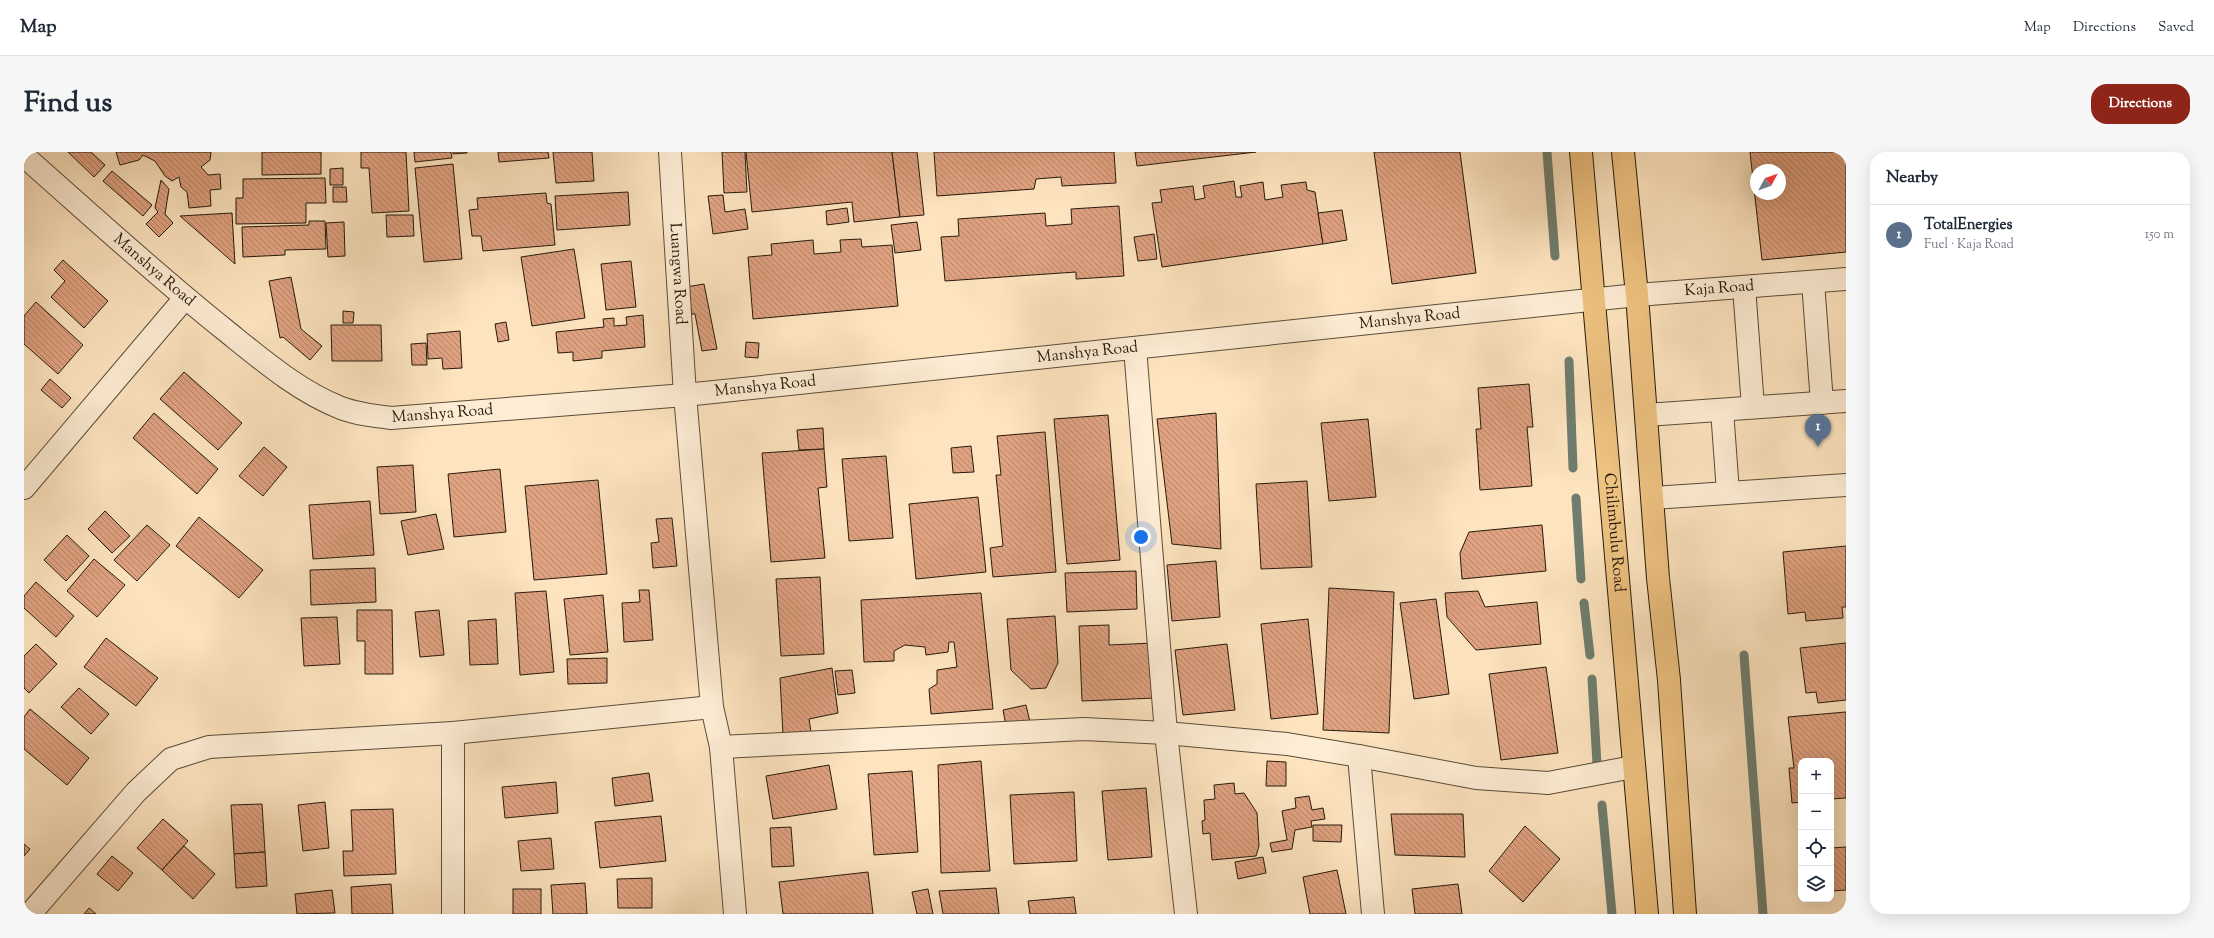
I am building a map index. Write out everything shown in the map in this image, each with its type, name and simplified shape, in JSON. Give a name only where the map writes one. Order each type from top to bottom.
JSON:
[{"type":"main road","name":"Chilimbulu Road","points":[[1581,152],[1615,531],[1646,914]]},
{"type":"main road","points":[[1623,152],[1637,295],[1658,578],[1669,680],[1685,914]]},
{"type":"street","name":"Luangwa Road","points":[[670,152],[685,395],[712,707],[721,747],[735,914]]},
{"type":"street","name":"Manshya Road","points":[[24,156],[185,298],[244,346],[300,386],[341,408],[366,415],[391,418],[685,395],[1594,301]]},
{"type":"street","name":"Kaja Road","points":[[1594,301],[1637,295],[1846,279]]},
{"type":"street","points":[[1813,282],[1822,403]]},
{"type":"street","points":[[1744,287],[1752,407]]},
{"type":"street","points":[[24,488],[185,298]]},
{"type":"street","points":[[1135,348],[1166,733],[1186,914]]},
{"type":"street","points":[[1646,415],[1846,401]]},
{"type":"street","points":[[1722,410],[1728,492]]},
{"type":"street","points":[[1653,498],[1846,484]]},
{"type":"street","points":[[30,914],[136,792],[170,759],[209,747],[453,733],[712,707]]},
{"type":"street","points":[[721,747],[1084,729],[1166,733],[1287,744],[1476,778],[1548,783],[1633,767]]},
{"type":"street","points":[[453,733],[453,914]]},
{"type":"street","points":[[1359,756],[1373,914]]},
{"type":"building","points":[[68,152],[91,152],[105,165],[94,177]]},
{"type":"building","points":[[116,152],[211,152],[210,160],[201,167],[208,175],[220,174],[221,189],[210,190],[211,206],[189,208],[187,192],[181,187],[179,177],[172,181],[165,176],[155,161],[143,155],[139,160],[120,165]]},
{"type":"building","points":[[262,152],[321,152],[321,174],[262,175]]},
{"type":"building","points":[[361,152],[406,152],[409,211],[372,213],[369,168],[361,168]]},
{"type":"building","points":[[414,152],[451,152],[452,158],[415,162]]},
{"type":"building","points":[[453,152],[467,152],[467,153],[453,154]]},
{"type":"building","points":[[498,152],[548,152],[549,158],[499,162]]},
{"type":"building","points":[[553,152],[592,152],[594,181],[556,183]]},
{"type":"building","points":[[722,152],[745,152],[747,192],[724,193]]},
{"type":"building","points":[[746,152],[892,152],[900,217],[854,222],[852,202],[752,212]]},
{"type":"building","points":[[892,152],[917,152],[924,215],[900,217]]},
{"type":"building","points":[[934,152],[1114,152],[1116,183],[1062,186],[1061,177],[1036,179],[1034,189],[937,196]]},
{"type":"building","points":[[1135,152],[1256,152],[1137,166]]},
{"type":"building","points":[[1374,152],[1460,152],[1476,273],[1392,284]]},
{"type":"building","points":[[1750,152],[1846,152],[1846,252],[1762,260],[1755,200],[1786,200],[1786,164],[1751,164]]},
{"type":"building","points":[[453,164],[462,259],[424,262],[415,168]]},
{"type":"building","points":[[343,168],[343,185],[330,185],[330,169]]},
{"type":"building","points":[[112,171],[152,205],[143,216],[103,181]]},
{"type":"building","points":[[325,178],[326,203],[306,203],[306,223],[236,224],[236,198],[243,198],[243,179]]},
{"type":"building","points":[[161,180],[169,189],[165,214],[173,223],[159,237],[146,224],[158,212],[155,208]]},
{"type":"building","points":[[1234,181],[1236,197],[1242,197],[1240,186],[1263,182],[1265,200],[1283,197],[1281,185],[1306,182],[1307,190],[1315,192],[1323,244],[1162,267],[1152,203],[1162,202],[1160,190],[1193,186],[1195,200],[1205,198],[1203,186]]},
{"type":"building","points":[[333,187],[346,187],[347,202],[333,202]]},
{"type":"building","points":[[628,192],[630,225],[557,230],[555,196]]},
{"type":"building","points":[[546,193],[547,203],[551,204],[555,245],[483,251],[481,236],[472,236],[469,210],[478,209],[477,198]]},
{"type":"building","points":[[723,195],[725,212],[745,209],[748,229],[713,234],[708,196]]},
{"type":"building","points":[[1119,206],[1124,276],[1076,279],[1076,272],[945,281],[941,237],[959,236],[958,219],[1045,213],[1046,226],[1072,224],[1071,209]]},
{"type":"building","points":[[847,208],[849,222],[827,225],[826,211]]},
{"type":"building","points":[[1342,210],[1347,240],[1323,244],[1318,213]]},
{"type":"building","points":[[232,213],[235,264],[180,216]]},
{"type":"building","points":[[386,215],[413,215],[414,236],[387,237]]},
{"type":"building","points":[[309,221],[325,221],[326,249],[285,250],[285,255],[243,257],[242,227],[309,225]]},
{"type":"building","points":[[344,222],[345,256],[328,257],[326,223]]},
{"type":"building","points":[[917,222],[921,250],[895,253],[891,225]]},
{"type":"building","points":[[1154,234],[1157,259],[1138,261],[1134,237]]},
{"type":"building","points":[[861,239],[862,247],[892,245],[898,306],[753,319],[748,257],[772,255],[771,244],[813,240],[814,254],[841,252],[840,240]]},
{"type":"building","points":[[574,249],[585,318],[532,326],[521,257]]},
{"type":"building","points":[[63,260],[108,301],[84,328],[51,297],[65,281],[54,270]]},
{"type":"building","points":[[631,261],[636,307],[606,310],[601,264]]},
{"type":"building","points":[[291,277],[301,329],[322,346],[310,360],[283,337],[280,338],[269,281]]},
{"type":"building","points":[[704,284],[717,349],[702,351],[695,314],[692,314],[686,287]]},
{"type":"building","points":[[36,302],[83,345],[58,374],[24,344],[24,316]]},
{"type":"building","points":[[343,311],[354,312],[353,323],[343,323]]},
{"type":"building","points":[[643,315],[645,347],[602,351],[602,358],[573,361],[573,352],[558,353],[556,332],[604,327],[603,319],[614,318],[614,326],[627,325],[626,317]]},
{"type":"building","points":[[506,322],[509,340],[498,342],[495,324]]},
{"type":"building","points":[[331,325],[381,325],[382,361],[332,361]]},
{"type":"building","points":[[460,331],[462,368],[443,369],[442,358],[428,359],[427,334]]},
{"type":"building","points":[[746,342],[759,343],[758,358],[745,357]]},
{"type":"building","points":[[426,343],[427,365],[412,365],[411,344]]},
{"type":"building","points":[[184,372],[242,423],[218,450],[160,399]]},
{"type":"building","points":[[50,379],[71,398],[62,408],[41,390]]},
{"type":"building","points":[[1529,384],[1533,427],[1527,427],[1532,486],[1480,490],[1476,429],[1481,429],[1478,388]]},
{"type":"building","points":[[154,413],[218,469],[197,494],[133,438]]},
{"type":"building","points":[[1216,413],[1221,549],[1172,544],[1157,419]]},
{"type":"building","points":[[1108,415],[1120,560],[1067,564],[1054,419]]},
{"type":"building","points":[[1368,419],[1376,497],[1329,501],[1321,423]]},
{"type":"building","points":[[823,428],[824,449],[799,450],[797,430]]},
{"type":"building","points":[[1045,432],[1056,572],[993,577],[990,548],[1003,546],[996,475],[1001,475],[997,436]]},
{"type":"building","points":[[971,446],[974,472],[953,473],[951,448]]},
{"type":"building","points":[[264,447],[287,467],[263,496],[239,476]]},
{"type":"building","points":[[824,449],[827,487],[818,488],[825,558],[771,562],[762,453]]},
{"type":"building","points":[[886,456],[893,538],[849,541],[842,459]]},
{"type":"building","points":[[413,465],[416,512],[380,514],[377,467]]},
{"type":"building","points":[[500,469],[506,532],[454,537],[448,474]]},
{"type":"building","points":[[598,480],[607,574],[534,580],[525,486]]},
{"type":"building","points":[[1307,481],[1312,567],[1261,569],[1256,484]]},
{"type":"building","points":[[978,497],[986,572],[916,579],[909,504]]},
{"type":"building","points":[[370,501],[374,555],[313,559],[309,505]]},
{"type":"building","points":[[105,511],[130,536],[112,553],[88,529]]},
{"type":"building","points":[[436,514],[444,549],[408,555],[401,521]]},
{"type":"building","points":[[199,517],[263,570],[239,598],[176,546]]},
{"type":"building","points":[[672,518],[677,566],[653,568],[651,543],[659,542],[656,519]]},
{"type":"building","points":[[147,525],[170,545],[137,581],[114,560]]},
{"type":"building","points":[[1542,525],[1546,571],[1462,579],[1460,553],[1469,532]]},
{"type":"building","points":[[67,535],[89,556],[66,581],[44,560]]},
{"type":"building","points":[[1846,546],[1846,607],[1842,607],[1843,618],[1806,621],[1805,612],[1788,614],[1783,552]]},
{"type":"building","points":[[94,559],[125,585],[97,617],[67,591]]},
{"type":"building","points":[[1216,561],[1220,617],[1172,621],[1167,565]]},
{"type":"building","points":[[375,568],[376,602],[311,605],[310,570]]},
{"type":"building","points":[[1136,571],[1137,609],[1067,612],[1065,573]]},
{"type":"building","points":[[820,577],[824,654],[781,656],[776,579]]},
{"type":"building","points":[[36,582],[74,616],[56,637],[24,608],[24,596]]},
{"type":"building","points":[[1329,588],[1394,592],[1389,733],[1323,730]]},
{"type":"building","points":[[639,590],[649,590],[653,640],[624,642],[622,603],[640,602]]},
{"type":"building","points":[[546,591],[554,672],[520,675],[515,593]]},
{"type":"building","points":[[1478,591],[1485,607],[1537,602],[1541,644],[1476,650],[1447,617],[1445,593]]},
{"type":"building","points":[[981,593],[993,709],[931,714],[929,689],[937,684],[937,670],[957,667],[954,642],[949,642],[948,652],[926,655],[925,647],[905,645],[894,651],[894,661],[864,662],[861,600]]},
{"type":"building","points":[[603,595],[608,652],[570,655],[564,599]]},
{"type":"building","points":[[1436,599],[1449,694],[1414,699],[1400,603]]},
{"type":"building","points":[[357,610],[392,610],[393,674],[365,674],[365,641],[357,641]]},
{"type":"building","points":[[439,610],[444,655],[420,657],[415,612]]},
{"type":"building","points":[[1055,616],[1058,663],[1046,688],[1031,689],[1011,670],[1007,619]]},
{"type":"building","points":[[337,617],[340,664],[304,666],[301,618]]},
{"type":"building","points":[[496,619],[498,664],[470,665],[468,621]]},
{"type":"building","points":[[1308,619],[1318,714],[1271,719],[1261,624]]},
{"type":"building","points":[[1109,625],[1109,645],[1153,643],[1156,698],[1082,701],[1079,626]]},
{"type":"building","points":[[106,638],[158,678],[136,706],[84,667]]},
{"type":"building","points":[[1846,643],[1846,700],[1818,703],[1816,692],[1806,693],[1800,648]]},
{"type":"building","points":[[36,644],[57,664],[29,693],[24,688],[24,656]]},
{"type":"building","points":[[1227,644],[1235,710],[1183,715],[1175,650]]},
{"type":"building","points":[[607,658],[607,683],[568,684],[567,659]]},
{"type":"building","points":[[1546,667],[1558,753],[1501,760],[1489,674]]},
{"type":"building","points":[[832,668],[838,713],[809,719],[811,732],[783,735],[780,678]]},
{"type":"building","points":[[852,670],[855,693],[838,695],[835,671]]},
{"type":"building","points":[[79,688],[109,714],[91,734],[61,707]]},
{"type":"building","points":[[1026,705],[1030,722],[1006,726],[1003,710]]},
{"type":"building","points":[[30,709],[89,758],[67,785],[24,749],[24,717]]},
{"type":"building","points":[[1846,712],[1846,798],[1834,799],[1834,758],[1798,758],[1798,802],[1792,803],[1789,768],[1794,768],[1788,717]]},
{"type":"building","points":[[981,761],[990,871],[941,873],[938,765]]},
{"type":"building","points":[[1267,761],[1286,762],[1286,786],[1266,786]]},
{"type":"building","points":[[829,765],[837,809],[773,819],[766,776]]},
{"type":"building","points":[[912,771],[918,852],[874,855],[868,774]]},
{"type":"building","points":[[649,773],[653,801],[615,806],[612,778]]},
{"type":"building","points":[[556,782],[558,813],[505,818],[502,787]]},
{"type":"building","points":[[1234,783],[1235,794],[1244,793],[1257,813],[1259,846],[1256,856],[1212,860],[1210,833],[1203,834],[1202,821],[1205,820],[1204,800],[1215,799],[1214,785]]},
{"type":"building","points":[[1146,788],[1152,857],[1108,860],[1102,791]]},
{"type":"building","points":[[1074,792],[1077,861],[1014,864],[1010,795]]},
{"type":"building","points":[[1309,796],[1312,810],[1323,808],[1325,819],[1311,821],[1312,827],[1295,830],[1292,849],[1272,852],[1270,843],[1287,840],[1282,811],[1296,808],[1295,798]]},
{"type":"building","points":[[325,802],[329,848],[303,851],[298,805]]},
{"type":"building","points":[[262,804],[265,852],[234,854],[231,805]]},
{"type":"building","points":[[393,809],[396,874],[344,876],[343,851],[353,851],[351,810]]},
{"type":"building","points":[[1391,814],[1463,814],[1465,857],[1395,855]]},
{"type":"building","points":[[661,816],[666,861],[600,868],[595,822]]},
{"type":"building","points":[[163,819],[188,841],[162,870],[137,848]]},
{"type":"building","points":[[1313,825],[1342,825],[1341,842],[1313,841]]},
{"type":"building","points":[[1525,826],[1560,859],[1523,902],[1489,871]]},
{"type":"building","points":[[791,827],[794,866],[772,867],[770,828]]},
{"type":"building","points":[[551,838],[554,869],[521,871],[518,841]]},
{"type":"building","points":[[24,844],[30,849],[24,856]]},
{"type":"building","points":[[184,846],[215,874],[193,899],[162,870]]},
{"type":"building","points":[[1846,847],[1846,890],[1834,891],[1834,848]]},
{"type":"building","points":[[265,852],[267,886],[236,888],[234,854]]},
{"type":"building","points":[[112,856],[133,873],[118,891],[97,874]]},
{"type":"building","points":[[1263,857],[1266,873],[1238,879],[1235,862]]},
{"type":"building","points":[[1337,870],[1346,914],[1310,914],[1303,877]]},
{"type":"building","points":[[868,872],[873,914],[783,914],[779,882]]},
{"type":"building","points":[[652,878],[652,908],[618,908],[617,879]]},
{"type":"building","points":[[585,883],[587,914],[553,914],[551,885]]},
{"type":"building","points":[[391,884],[393,914],[352,914],[351,887]]},
{"type":"building","points":[[1458,884],[1462,914],[1415,914],[1412,889]]},
{"type":"building","points":[[996,888],[999,914],[943,914],[939,891]]},
{"type":"building","points":[[513,889],[541,889],[541,914],[513,914]]},
{"type":"building","points":[[928,889],[933,914],[917,914],[912,892]]},
{"type":"building","points":[[332,890],[335,913],[297,914],[295,894]]},
{"type":"building","points":[[1074,897],[1076,914],[1030,914],[1028,901]]},
{"type":"building","points":[[89,908],[96,914],[84,914]]},
{"type":"waterway","points":[[1547,152],[1555,256]]},
{"type":"waterway","points":[[1569,361],[1573,468]]},
{"type":"waterway","points":[[1576,498],[1581,579]]},
{"type":"waterway","points":[[1584,603],[1590,655]]},
{"type":"waterway","points":[[1744,655],[1763,914]]},
{"type":"waterway","points":[[1592,679],[1597,764]]},
{"type":"waterway","points":[[1602,805],[1612,914]]},
{"type":"place","name":"TotalEnergies","points":[[1818,447]]}]
